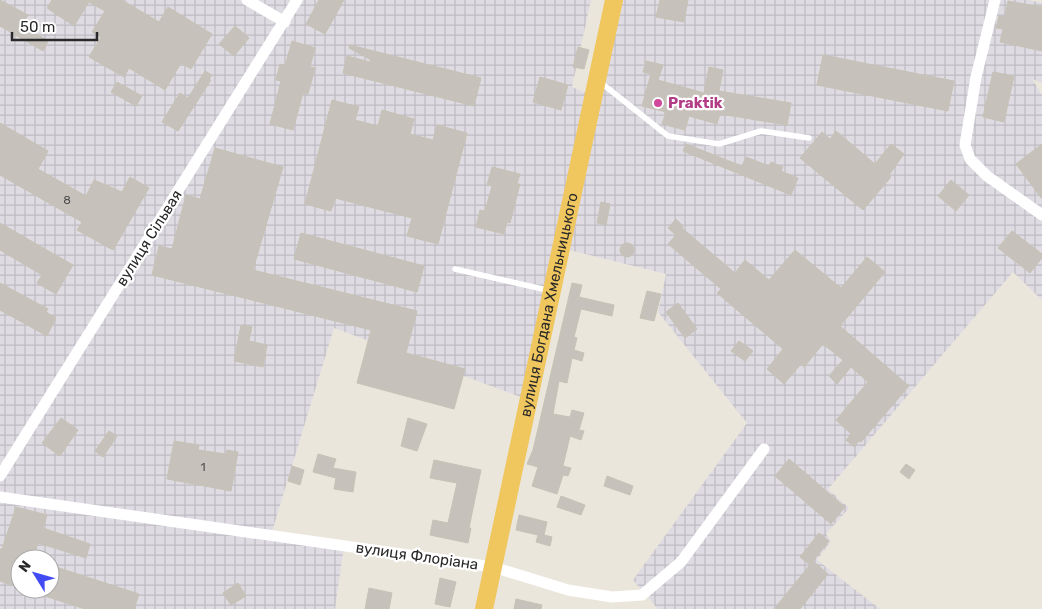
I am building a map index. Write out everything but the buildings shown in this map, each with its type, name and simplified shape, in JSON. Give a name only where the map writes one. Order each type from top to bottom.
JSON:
[{"type":"highway","name":"вулиця Богдана Хмельницького","points":[[484,609],[614,0]]},
{"type":"street","points":[[247,0],[285,22]]},
{"type":"street","name":"вулиця Сільвая","points":[[0,476],[298,0]]},
{"type":"street","points":[[995,0],[976,77],[965,145],[970,159],[987,176],[1042,215]]},
{"type":"street","name":"вулиця Флоріана","points":[[0,498],[493,567],[568,590],[612,597],[642,596],[680,562],[764,448]]},
{"type":"lane","points":[[597,80],[668,136],[719,144],[761,131],[808,138]]},
{"type":"lane","points":[[455,269],[552,291]]},
{"type":"shaded area","points":[[0,0],[591,0],[572,87],[593,96],[614,0],[1028,0],[1042,3],[1042,83],[1032,79],[1042,95],[1042,300],[1013,272],[828,489],[849,508],[826,534],[831,541],[817,560],[880,609],[658,609],[633,580],[747,423],[658,312],[666,274],[561,248],[529,400],[334,328],[271,535],[344,546],[335,609],[0,609]]},
{"type":"place","name":"Praktik","points":[[658,103]]}]
